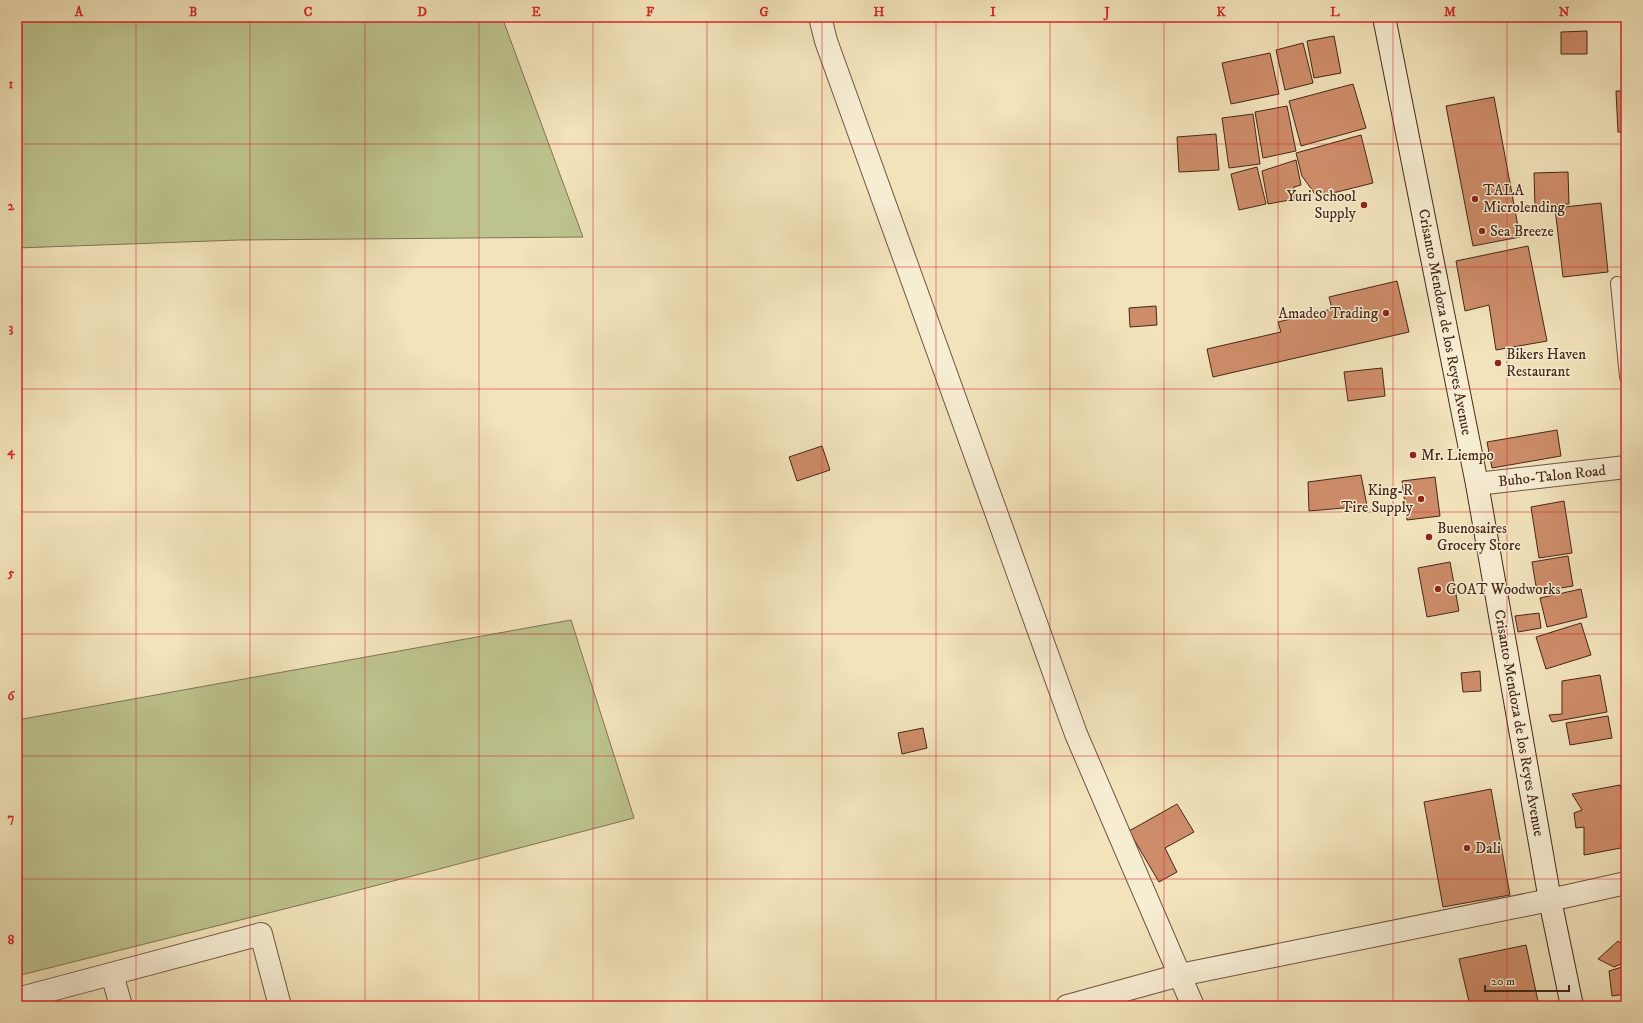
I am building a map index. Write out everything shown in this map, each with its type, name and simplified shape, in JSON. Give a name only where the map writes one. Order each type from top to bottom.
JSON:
[{"type":"street","points":[[820,17],[826,41],[1076,734],[1193,1006]]},
{"type":"street","name":"Crisanto Mendoza de los Reyes Avenue","points":[[1384,17],[1477,484],[1550,900],[1572,1006]]},
{"type":"street","name":"Buho-Talon Road","points":[[1477,484],[1626,467]]},
{"type":"street","points":[[1067,1006],[1180,975],[1550,900],[1626,883]]},
{"type":"street","points":[[17,999],[260,934],[280,1006]]},
{"type":"street","points":[[112,974],[121,1006]]},
{"type":"lane","points":[[1617,282],[1626,378]]},
{"type":"green space","points":[[17,17],[502,17],[583,237],[239,240],[17,248]]},
{"type":"green space","points":[[571,620],[634,818],[332,897],[17,976],[17,720]]},
{"type":"building","points":[[1587,31],[1587,54],[1561,54],[1561,32]]},
{"type":"building","points":[[1334,36],[1341,73],[1314,78],[1307,41]]},
{"type":"building","points":[[1303,43],[1313,83],[1285,90],[1276,50]]},
{"type":"building","points":[[1270,53],[1279,94],[1231,104],[1222,63]]},
{"type":"building","points":[[1353,84],[1366,128],[1301,146],[1289,101]]},
{"type":"building","points":[[1616,91],[1626,91],[1626,132],[1618,132]]},
{"type":"building","points":[[1494,97],[1520,237],[1473,246],[1446,106]]},
{"type":"building","points":[[1287,106],[1296,151],[1263,158],[1255,112]]},
{"type":"building","points":[[1253,114],[1260,164],[1229,168],[1222,118]]},
{"type":"building","points":[[1216,134],[1219,170],[1179,172],[1177,137]]},
{"type":"building","points":[[1361,135],[1373,183],[1317,197],[1302,176],[1296,153]]},
{"type":"building","points":[[1296,160],[1301,185],[1294,187],[1295,199],[1268,204],[1262,171]]},
{"type":"building","points":[[1257,167],[1266,204],[1239,210],[1231,174]]},
{"type":"building","points":[[1626,168],[1626,211],[1625,211],[1622,169]]},
{"type":"building","points":[[1568,172],[1569,204],[1535,206],[1534,173]]},
{"type":"building","points":[[1601,203],[1608,272],[1563,277],[1555,208]]},
{"type":"building","points":[[1528,246],[1547,341],[1496,350],[1489,305],[1465,311],[1456,261]]},
{"type":"building","points":[[1397,281],[1409,332],[1213,377],[1207,349],[1281,332],[1278,322],[1332,309],[1329,297]]},
{"type":"building","points":[[1156,306],[1157,325],[1130,327],[1129,308]]},
{"type":"building","points":[[1382,368],[1385,396],[1348,401],[1344,372]]},
{"type":"building","points":[[1557,430],[1561,456],[1492,468],[1487,442]]},
{"type":"building","points":[[822,446],[830,470],[797,481],[789,457]]},
{"type":"building","points":[[1361,475],[1367,506],[1309,511],[1308,482]]},
{"type":"building","name":"King-R Tire Supply","points":[[1435,477],[1440,516],[1407,520],[1402,481]]},
{"type":"building","points":[[1564,501],[1572,553],[1539,558],[1531,507]]},
{"type":"building","points":[[1568,556],[1573,586],[1537,592],[1532,562]]},
{"type":"building","name":"GOAT Woodworks","points":[[1450,562],[1459,611],[1427,617],[1418,568]]},
{"type":"building","points":[[1581,589],[1587,617],[1547,627],[1540,598]]},
{"type":"building","points":[[1539,613],[1541,628],[1518,632],[1515,616]]},
{"type":"building","points":[[1581,623],[1591,655],[1546,669],[1536,637]]},
{"type":"building","points":[[1480,671],[1481,691],[1463,692],[1461,673]]},
{"type":"building","points":[[1600,675],[1607,712],[1552,722],[1549,715],[1562,714],[1562,681]]},
{"type":"building","points":[[1608,716],[1612,738],[1570,745],[1566,723]]},
{"type":"building","points":[[923,728],[927,748],[902,754],[898,733]]},
{"type":"building","points":[[1620,785],[1626,816],[1626,847],[1584,855],[1584,827],[1576,828],[1574,813],[1582,810],[1572,794]]},
{"type":"building","name":"Dali","points":[[1491,789],[1510,895],[1443,907],[1424,802]]},
{"type":"building","points":[[1177,804],[1194,832],[1165,848],[1177,872],[1159,882],[1129,831]]},
{"type":"building","points":[[1618,941],[1626,947],[1626,958],[1621,964],[1614,967],[1598,959]]},
{"type":"building","points":[[1526,945],[1539,1006],[1470,1006],[1459,959]]},
{"type":"building","points":[[1626,960],[1626,994],[1612,996],[1609,971],[1622,967]]},
{"type":"place","name":"TALA Microlending","points":[[1475,199]]},
{"type":"place","name":"Yuri School Supply","points":[[1364,205]]},
{"type":"place","name":"Sea Breeze","points":[[1482,231]]},
{"type":"place","name":"Amadeo Trading","points":[[1386,313]]},
{"type":"place","name":"Bikers Haven Restaurant","points":[[1498,363]]},
{"type":"place","name":"Mr. Liempo","points":[[1413,455]]},
{"type":"place","name":"King-R Tire Supply","points":[[1421,499]]},
{"type":"place","name":"Buenosaires Grocery Store","points":[[1429,537]]},
{"type":"place","name":"GOAT Woodworks","points":[[1438,589]]},
{"type":"place","name":"Dali","points":[[1467,848]]}]
